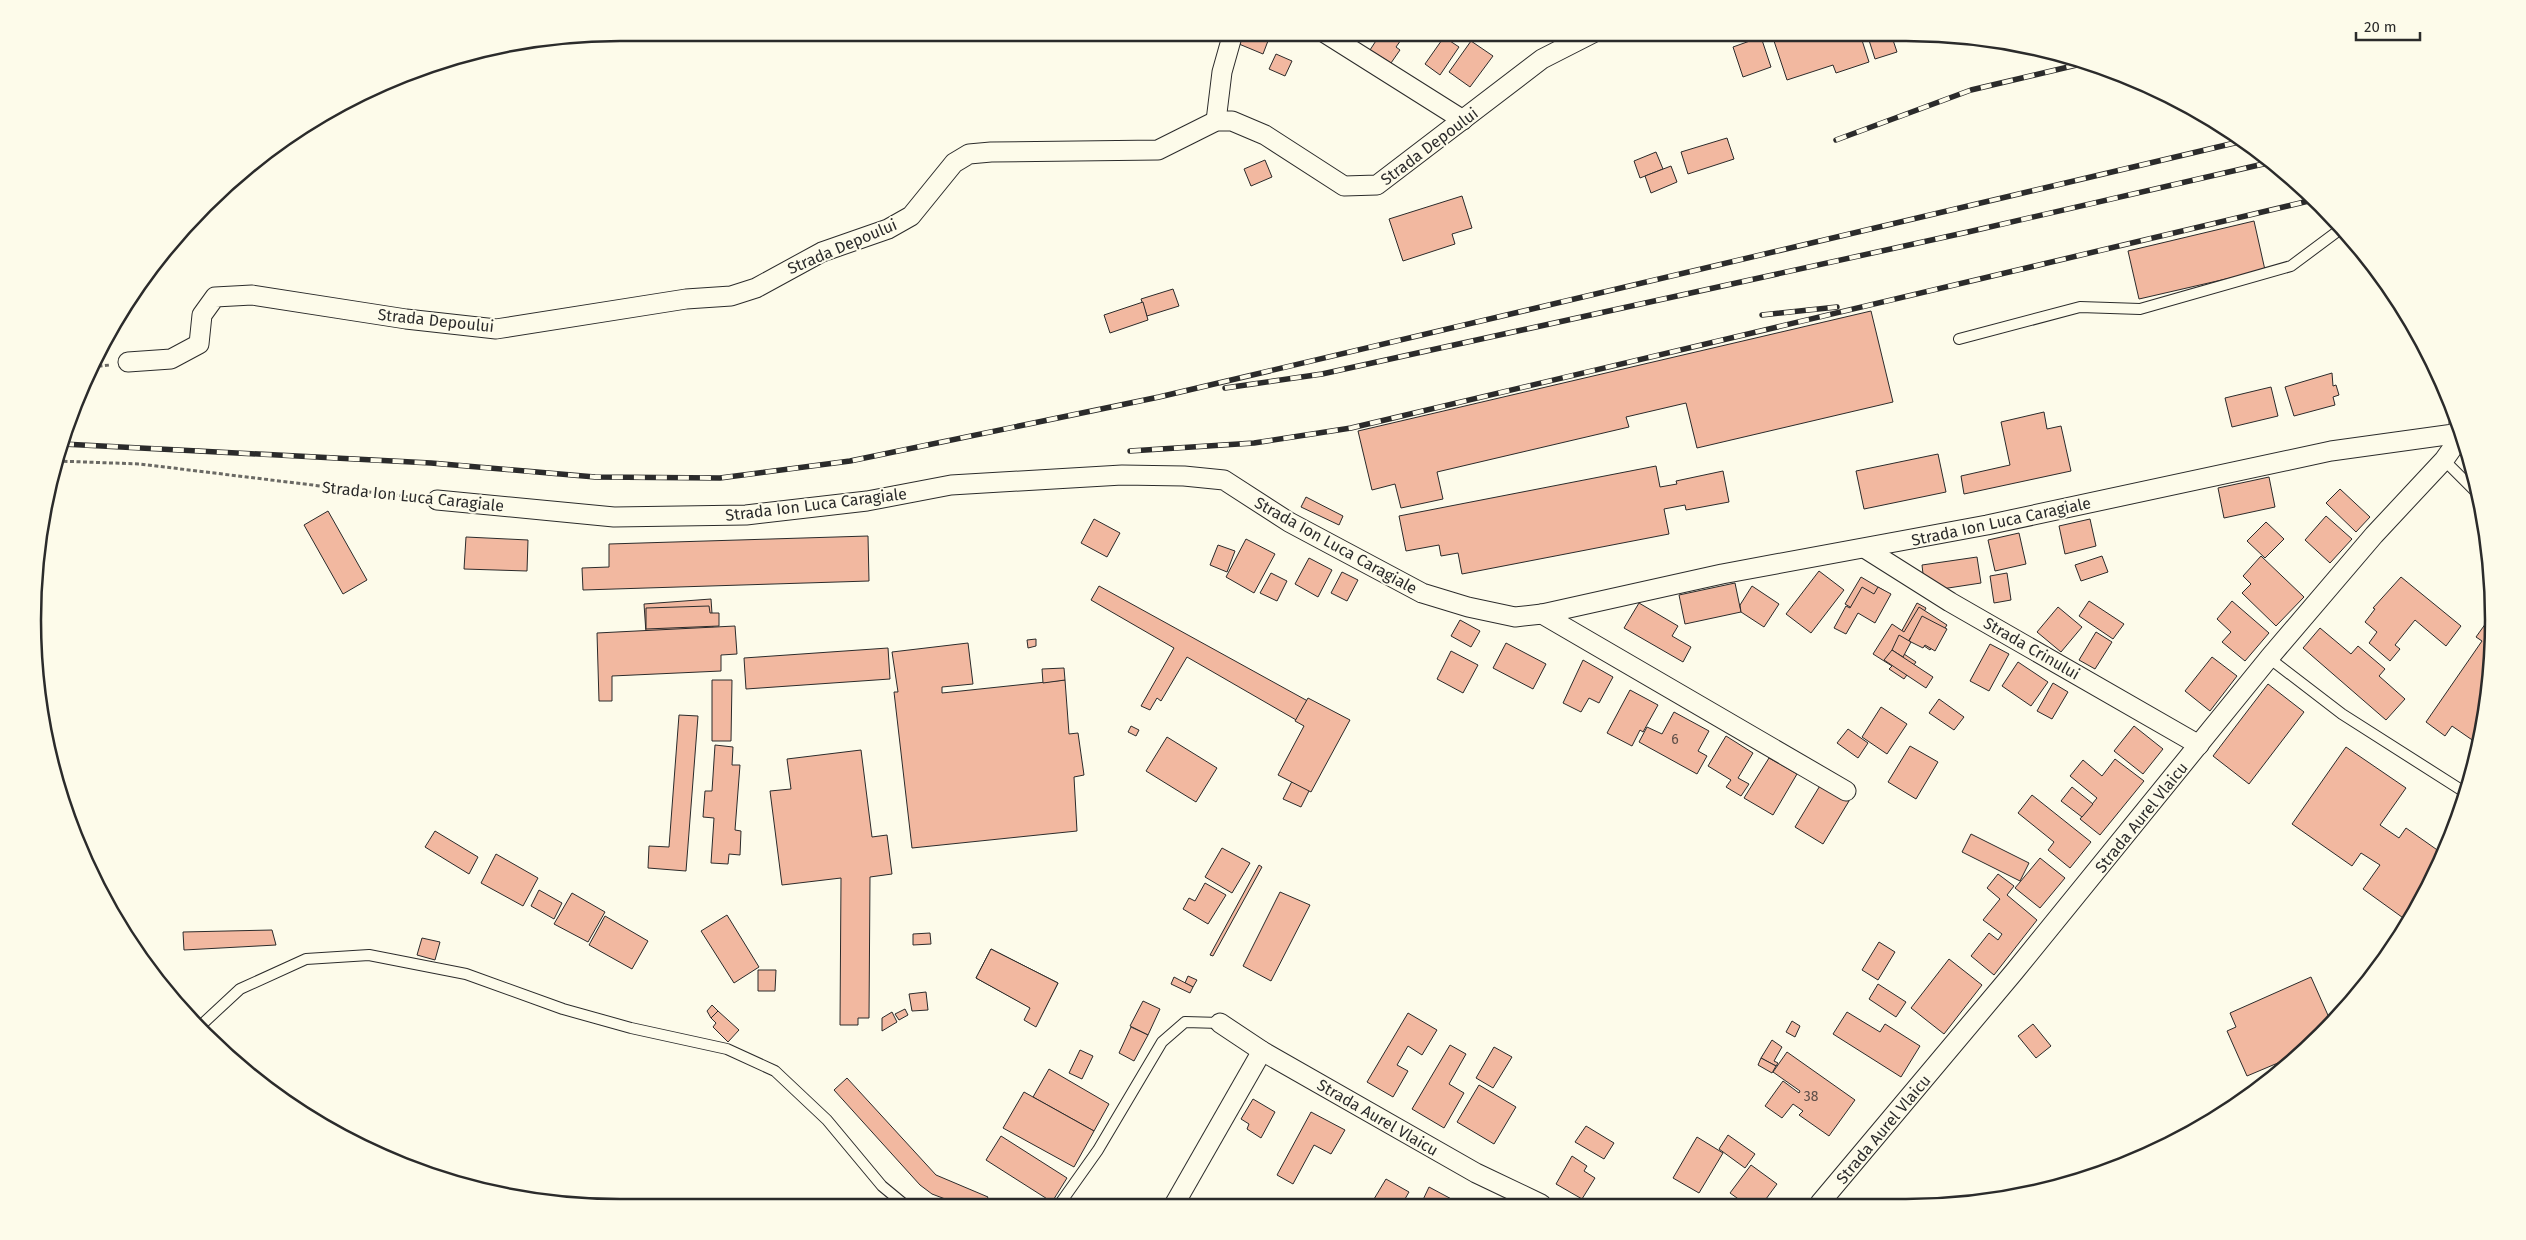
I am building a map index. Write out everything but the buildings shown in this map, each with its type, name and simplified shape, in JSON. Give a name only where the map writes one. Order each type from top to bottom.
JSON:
[{"type":"street","points":[[1216,121],[1222,72],[1231,41]]},
{"type":"street","points":[[1338,41],[1463,120]]},
{"type":"street","name":"Strada Depoului","points":[[128,362],[170,359],[199,344],[202,316],[215,297],[252,295],[406,319],[496,329],[686,299],[731,296],[756,288],[822,252],[888,229],[910,216],[927,198],[954,163],[969,154],[990,152],[1158,150],[1216,121],[1232,121],[1265,135],[1344,186],[1377,186],[1542,59],[1577,41]]},
{"type":"street","name":"Strada Ion Luca Caragiale","points":[[437,500],[614,517],[746,515],[867,501],[951,485],[1122,476],[1184,476],[1224,480],[1289,522],[1422,594],[1468,607],[1515,617],[1542,614],[1722,574],[1866,549],[2332,451],[2453,431]]},
{"type":"street","name":"Strada Aurel Vlaicu","points":[[1823,1199],[2014,972],[2269,658],[2374,535],[2444,460],[2456,439]]},
{"type":"street","name":"Strada Crinului","points":[[1866,549],[1950,602],[2199,744]]},
{"type":"street","points":[[1542,614],[1846,791]]},
{"type":"street","name":"Strada Aurel Vlaicu","points":[[1220,1022],[1262,1051],[1476,1173],[1531,1199]]},
{"type":"street","points":[[1177,1199],[1262,1051]]},
{"type":"lane","points":[[1958,339],[2080,307],[2140,309],[2291,266],[2336,233]]},
{"type":"lane","points":[[2444,460],[2469,485]]},
{"type":"lane","points":[[2269,658],[2342,714],[2459,789]]},
{"type":"lane","points":[[204,1022],[240,989],[306,959],[369,955],[466,974],[563,1009],[631,1028],[727,1049],[775,1071],[827,1120],[882,1186],[898,1199]]},
{"type":"lane","points":[[1063,1199],[1098,1150],[1162,1042],[1185,1022],[1220,1022]]},
{"type":"path","name":"Strada Ion Luca Caragiale","points":[[64,461],[140,464],[437,500]]},
{"type":"railway","points":[[1836,140],[1971,90],[2072,66]]},
{"type":"railway","points":[[69,444],[431,463],[595,477],[720,478],[850,461],[1159,397],[2234,143]]},
{"type":"railway","points":[[1225,388],[1322,374],[1968,232],[2262,164]]},
{"type":"railway","points":[[1130,451],[1254,443],[1351,428],[2305,202]]},
{"type":"railway","points":[[1762,315],[1837,307]]}]
